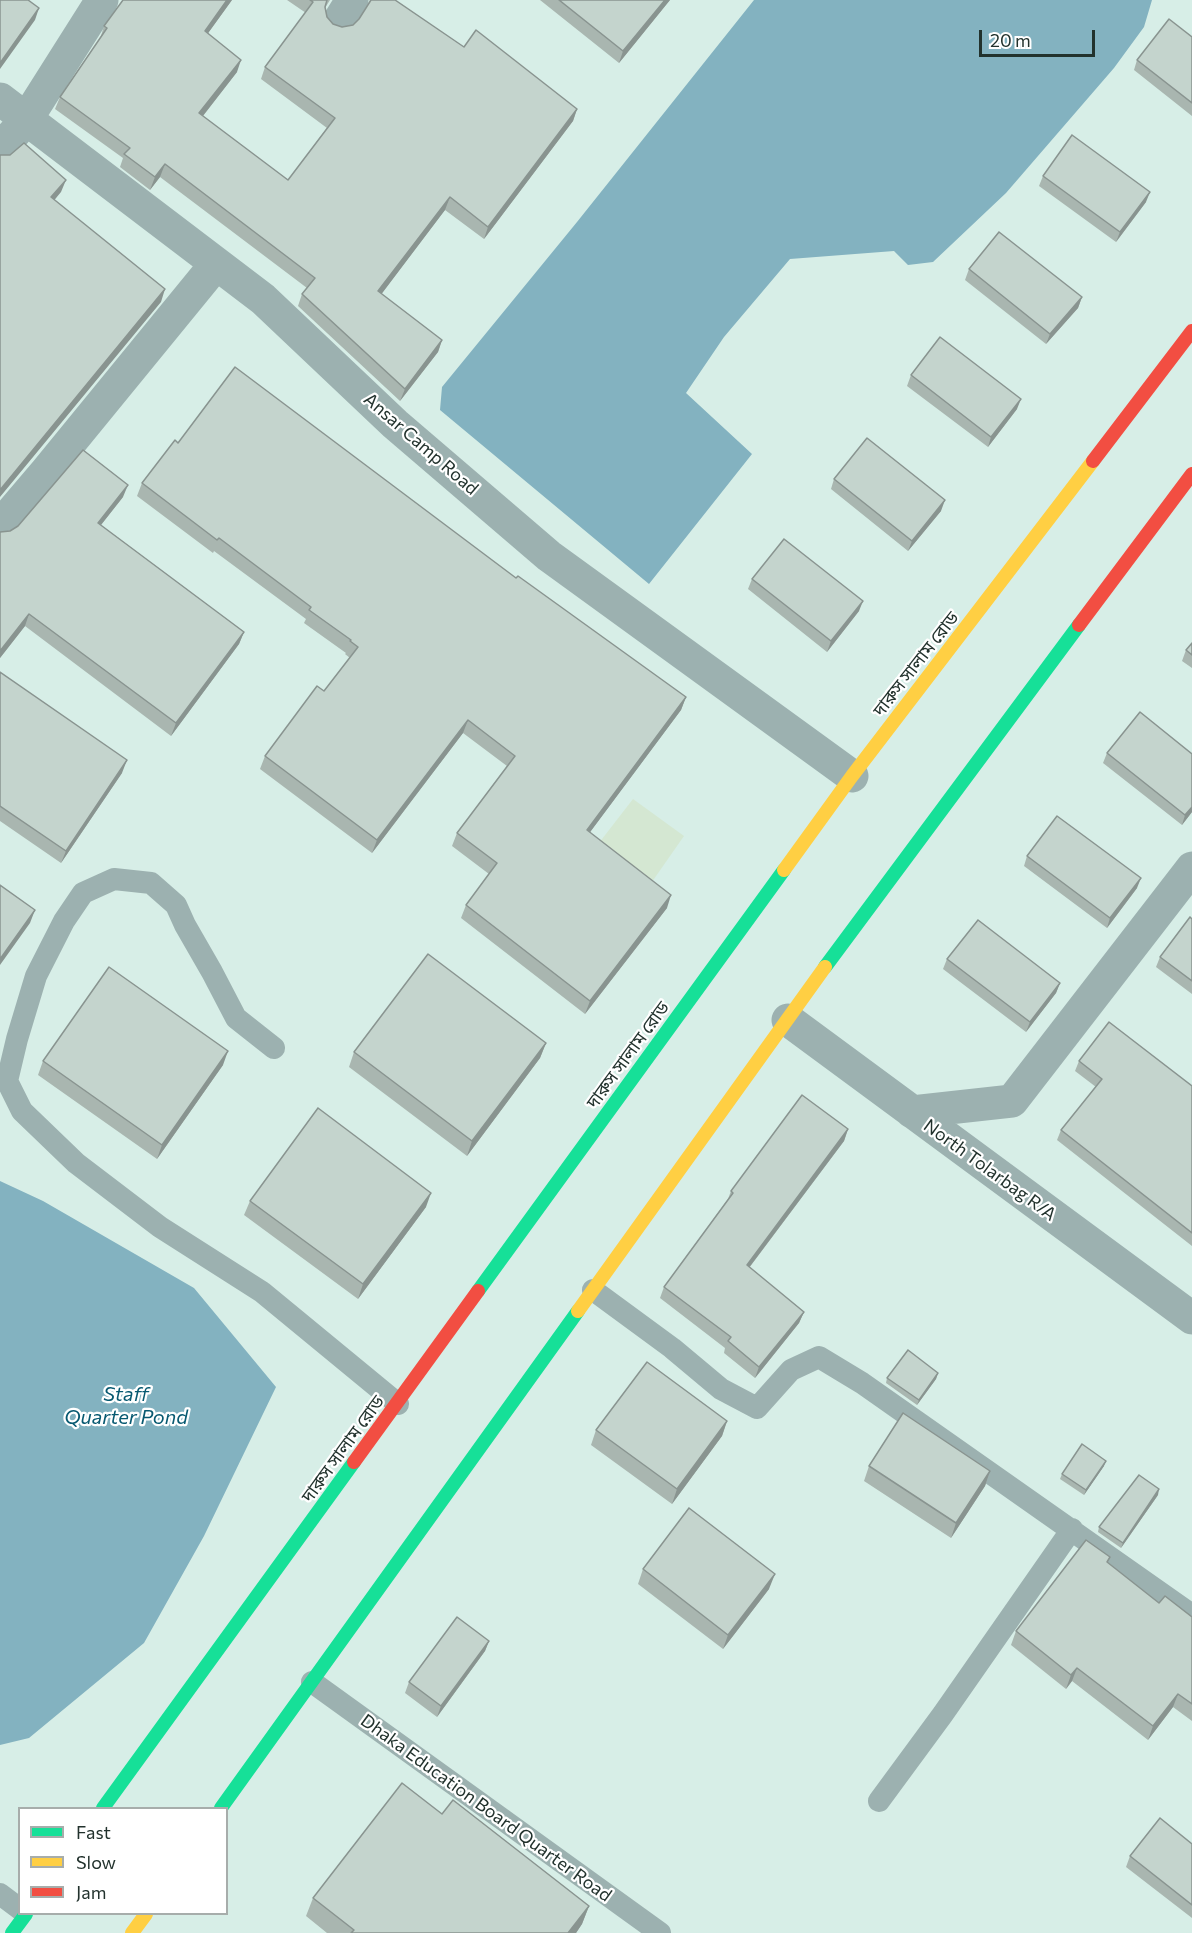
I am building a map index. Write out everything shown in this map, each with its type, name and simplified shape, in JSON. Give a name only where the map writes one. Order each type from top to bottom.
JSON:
[{"type":"main road","name":"দারুস সালাম রোড","points":[[104,1807],[852,776],[1192,331]]},
{"type":"main road","points":[[222,1807],[848,934],[1192,474]]},
{"type":"main road","points":[[12,1933],[24,1915]]},
{"type":"main road","points":[[132,1933],[145,1915]]},
{"type":"street","points":[[0,149],[26,120],[102,0]]},
{"type":"street","name":"Ansar Camp Road","points":[[0,99],[263,299],[396,424],[549,556],[852,776]]},
{"type":"street","points":[[0,526],[216,264]]},
{"type":"street","points":[[912,1112],[1012,1101],[1192,868]]},
{"type":"street","name":"North Tolarbag R/A","points":[[788,1020],[1192,1318]]},
{"type":"lane","points":[[274,1048],[236,1018],[176,905],[151,883],[114,879],[83,893],[64,921],[36,976],[7,1081],[22,1111],[76,1163],[160,1227],[262,1292],[398,1404]]},
{"type":"lane","points":[[593,1290],[672,1348],[721,1389],[757,1407],[791,1370],[819,1357],[862,1383],[1192,1615]]},
{"type":"lane","points":[[879,1802],[1072,1529]]},
{"type":"lane","name":"Dhaka Education Board Quarter Road","points":[[312,1682],[660,1933]]},
{"type":"lane","points":[[0,1894],[18,1908]]},
{"type":"green space","points":[[633,799],[684,836],[640,899],[585,861]]},
{"type":"water","points":[[754,0],[1152,0],[1144,27],[1114,68],[1006,193],[933,262],[908,265],[894,251],[790,259],[724,337],[686,393],[752,454],[649,584],[440,410],[442,387]]},
{"type":"water","name":"Staff Quarter Pond","points":[[0,1181],[43,1201],[194,1288],[276,1387],[204,1536],[144,1643],[29,1738],[0,1745]]},
{"type":"building","points":[[0,0],[28,0],[39,8],[0,63]]},
{"type":"building","points":[[123,0],[227,0],[205,31],[241,60],[199,113],[288,180],[335,118],[265,67],[313,2],[310,0],[327,0],[325,7],[327,17],[333,24],[342,27],[353,25],[371,0],[395,0],[464,47],[476,30],[577,109],[488,227],[450,197],[378,291],[442,340],[405,389],[302,294],[315,278],[165,164],[155,177],[124,154],[130,148],[60,97],[107,28],[104,26]]},
{"type":"building","points":[[559,0],[665,0],[623,51]]},
{"type":"building","points":[[1169,19],[1192,37],[1192,103],[1137,60]]},
{"type":"building","points":[[1072,135],[1150,192],[1120,232],[1043,176]]},
{"type":"building","points":[[24,143],[66,180],[51,197],[165,289],[0,490],[0,155],[10,155]]},
{"type":"building","points":[[999,232],[1082,297],[1050,334],[969,269]]},
{"type":"building","points":[[940,337],[1021,399],[991,437],[911,375]]},
{"type":"building","points":[[235,367],[516,578],[518,576],[686,697],[587,830],[671,895],[590,1001],[466,905],[497,863],[457,833],[515,756],[468,720],[377,840],[265,756],[317,686],[324,691],[358,647],[309,610],[311,607],[142,483],[175,440],[178,443]]},
{"type":"building","points":[[867,438],[945,500],[912,541],[834,479]]},
{"type":"building","points":[[83,450],[128,485],[98,523],[244,632],[176,723],[29,614],[0,651],[0,532],[10,531],[18,526]]},
{"type":"building","points":[[784,539],[863,601],[831,641],[752,579]]},
{"type":"building","points":[[1192,643],[1192,655],[1186,650]]},
{"type":"building","points":[[0,672],[127,760],[66,851],[0,806]]},
{"type":"building","points":[[1140,712],[1192,754],[1192,807],[1185,815],[1107,753]]},
{"type":"building","points":[[1057,816],[1141,878],[1110,918],[1027,856]]},
{"type":"building","points":[[0,885],[35,910],[0,959]]},
{"type":"building","points":[[1190,917],[1192,919],[1192,981],[1160,957]]},
{"type":"building","points":[[978,920],[1060,983],[1030,1022],[947,959]]},
{"type":"building","points":[[428,954],[546,1043],[472,1141],[354,1052]]},
{"type":"building","points":[[109,967],[228,1051],[162,1145],[43,1061]]},
{"type":"building","points":[[1109,1022],[1192,1086],[1192,1233],[1061,1130],[1102,1079],[1079,1061]]},
{"type":"building","points":[[802,1095],[848,1129],[747,1265],[804,1312],[759,1367],[728,1341],[731,1337],[664,1287]]},
{"type":"building","points":[[318,1108],[431,1193],[363,1284],[250,1201]]},
{"type":"building","points":[[908,1350],[938,1373],[919,1400],[887,1378]]},
{"type":"building","points":[[647,1362],[727,1421],[677,1489],[596,1430]]},
{"type":"building","points":[[903,1413],[990,1471],[956,1523],[869,1466]]},
{"type":"building","points":[[1082,1444],[1106,1461],[1086,1490],[1062,1474]]},
{"type":"building","points":[[1139,1475],[1159,1489],[1123,1543],[1099,1527]]},
{"type":"building","points":[[689,1508],[775,1574],[728,1635],[643,1569]]},
{"type":"building","points":[[1086,1540],[1110,1557],[1107,1562],[1159,1603],[1165,1596],[1192,1617],[1192,1704],[1178,1694],[1153,1726],[1077,1668],[1071,1675],[1016,1631]]},
{"type":"building","points":[[457,1617],[489,1641],[441,1706],[409,1682]]},
{"type":"building","points":[[402,1783],[442,1814],[453,1800],[589,1906],[568,1933],[351,1933],[354,1930],[313,1898]]},
{"type":"building","points":[[1160,1818],[1192,1844],[1192,1905],[1130,1856]]},
{"type":"traffic: fast","points":[[825,967],[1079,625]]},
{"type":"traffic: fast","points":[[478,1291],[784,870]]},
{"type":"traffic: fast","points":[[222,1807],[578,1311]]},
{"type":"traffic: fast","points":[[104,1807],[354,1462]]},
{"type":"traffic: fast","points":[[12,1933],[25,1915]]},
{"type":"traffic: slow","points":[[784,870],[852,776],[1093,461]]},
{"type":"traffic: slow","points":[[578,1311],[825,967]]},
{"type":"traffic: slow","points":[[132,1933],[145,1915]]},
{"type":"traffic: jam","points":[[1093,461],[1192,331]]},
{"type":"traffic: jam","points":[[1079,625],[1192,474]]},
{"type":"traffic: jam","points":[[354,1462],[478,1291]]}]
